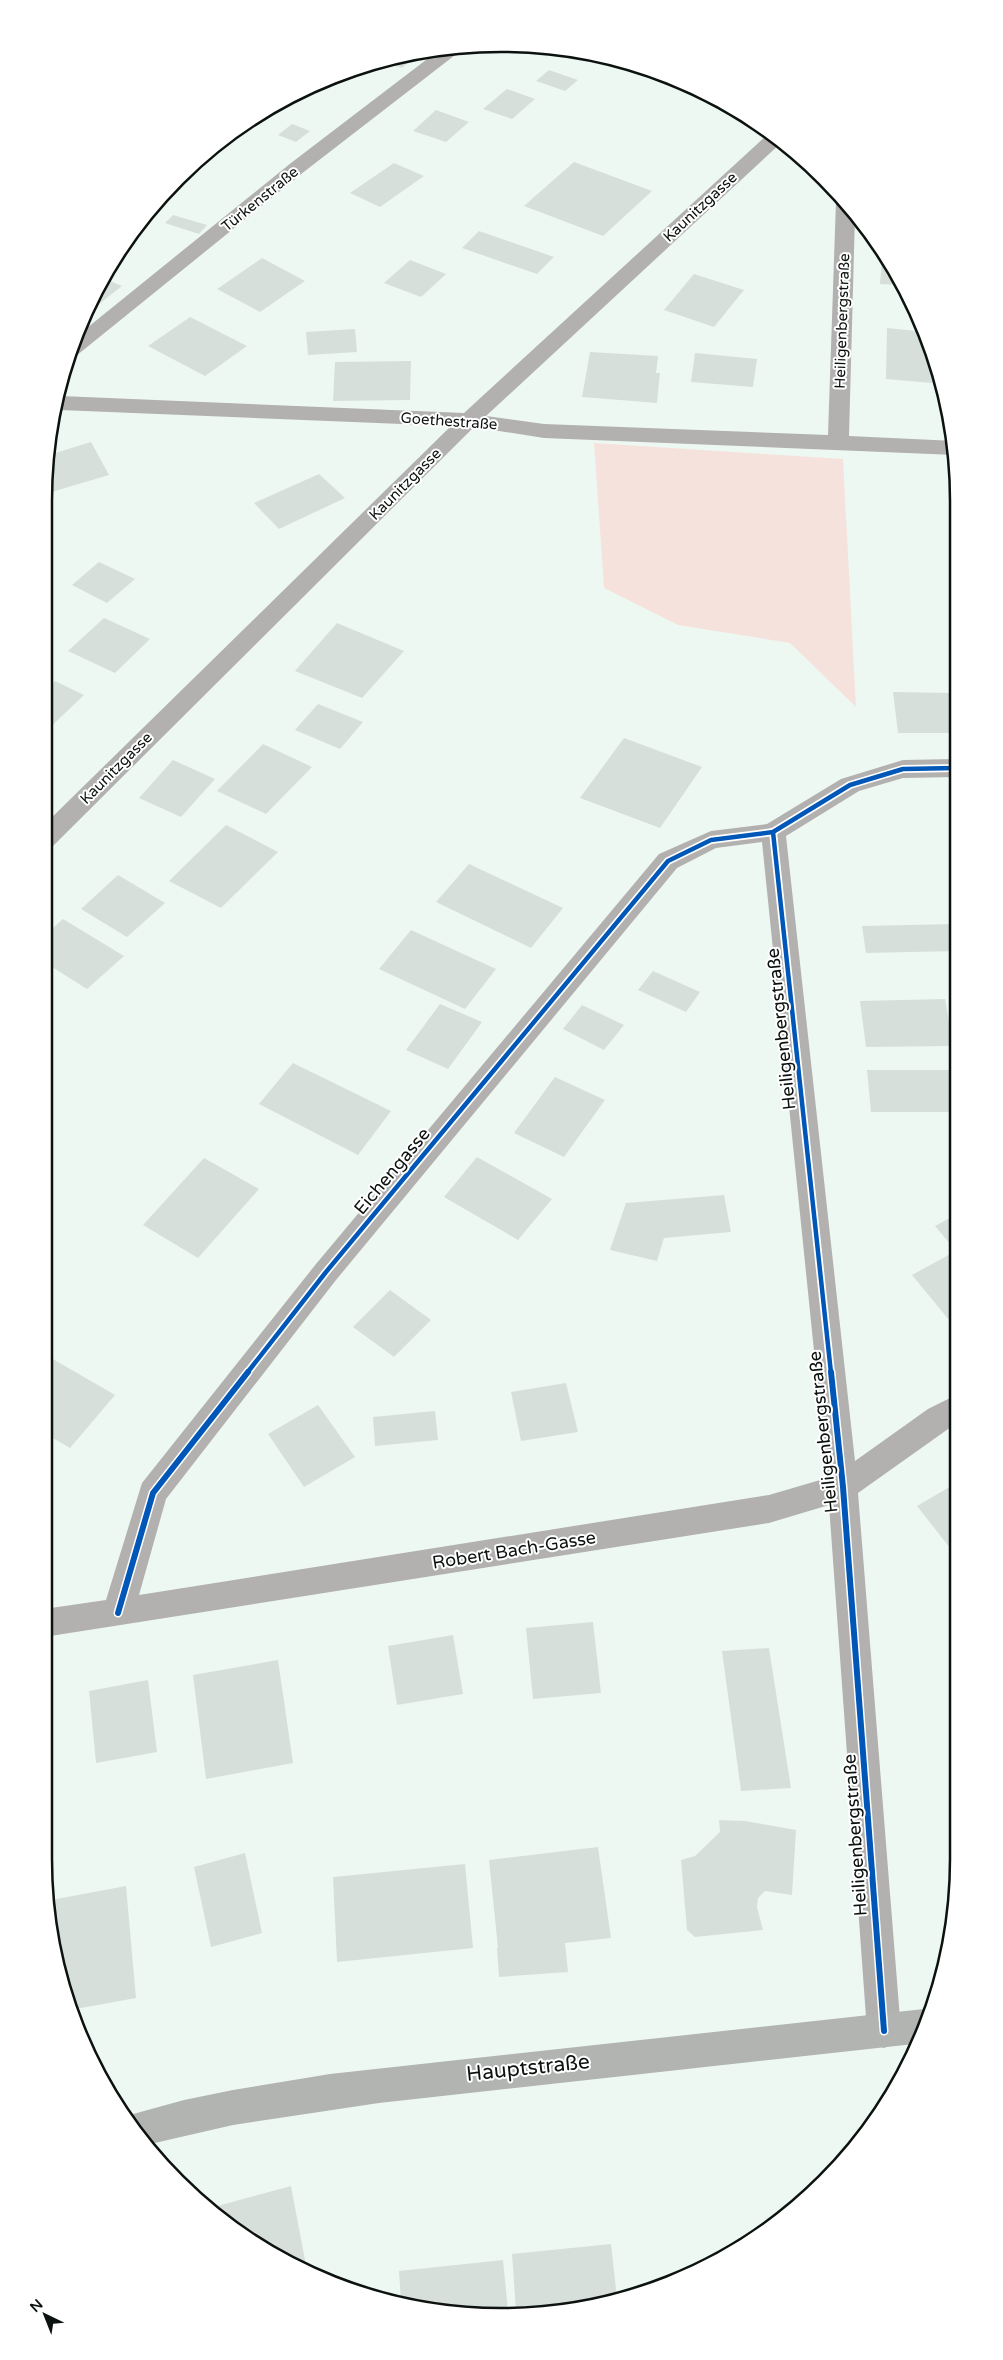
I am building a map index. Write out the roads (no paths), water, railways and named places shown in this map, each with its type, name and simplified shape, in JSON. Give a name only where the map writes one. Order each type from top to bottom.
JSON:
[{"type":"main road","name":"Hauptstraße","points":[[142,2128],[288,2096],[397,2082],[917,2027]]},
{"type":"street","name":"Türkenstraße","points":[[82,341],[298,167],[441,56]]},
{"type":"street","name":"Kaunitzgasse","points":[[52,832],[469,420],[771,142]]},
{"type":"street","name":"Heiligenbergstraße","points":[[838,442],[846,213]]},
{"type":"street","name":"Goethestraße","points":[[64,403],[469,420],[544,431],[947,448]]},
{"type":"street","points":[[773,832],[850,785],[903,769],[950,768]]},
{"type":"street","name":"Heiligenbergstraße","points":[[773,832],[843,1486],[884,2030]]},
{"type":"street","name":"Eichengasse","points":[[118,1614],[153,1493],[326,1272],[668,861],[711,840],[773,832]]},
{"type":"street","name":"Robert Bach-Gasse","points":[[52,1622],[118,1614],[769,1509],[843,1486],[950,1411]]}]
